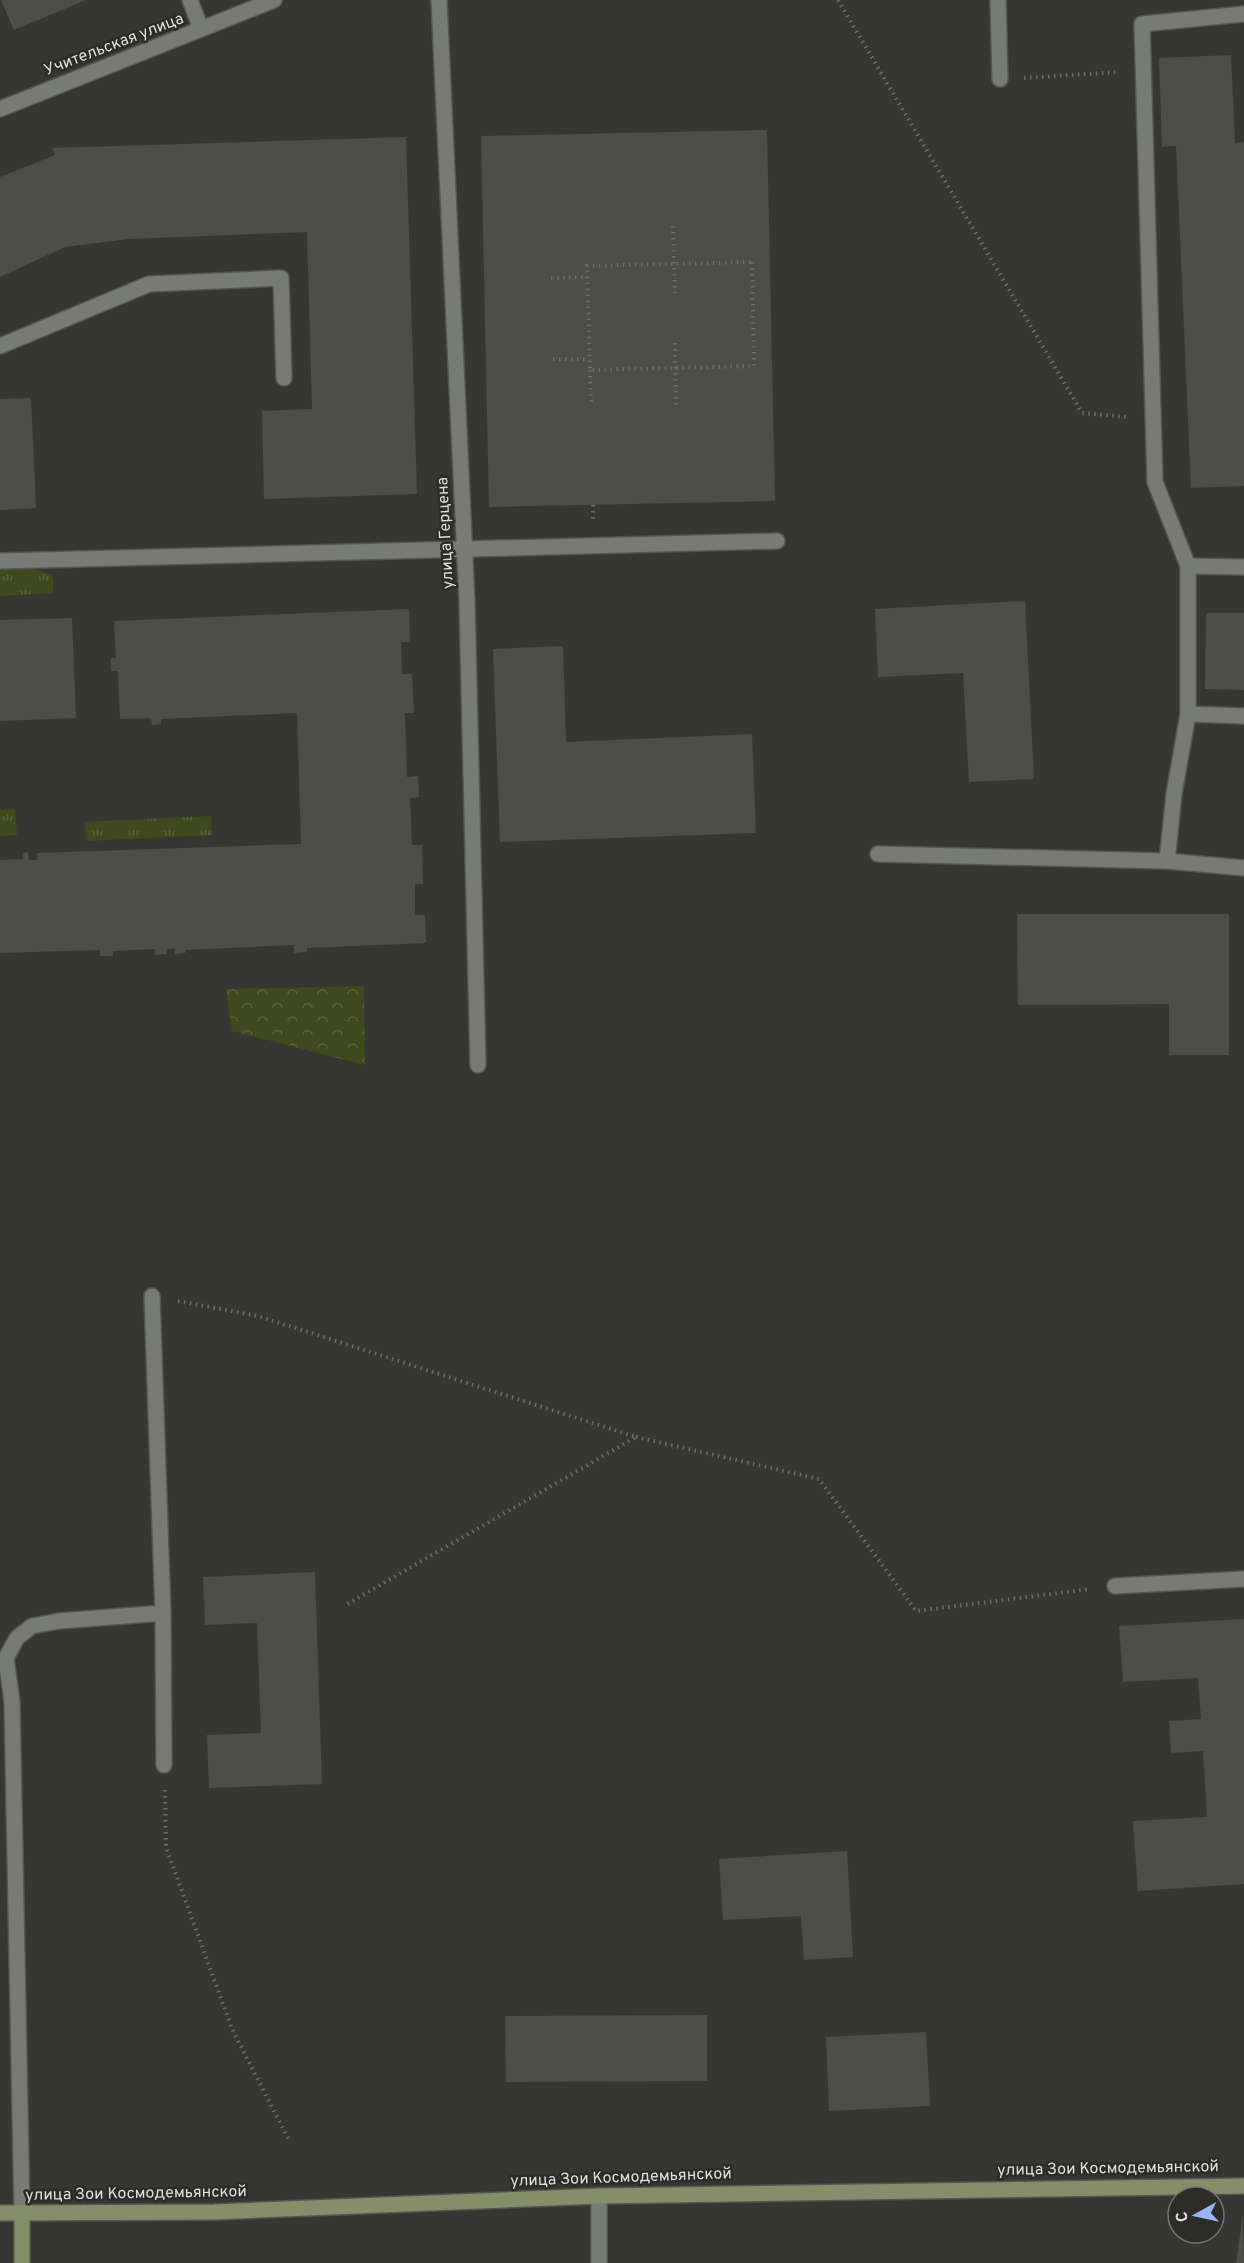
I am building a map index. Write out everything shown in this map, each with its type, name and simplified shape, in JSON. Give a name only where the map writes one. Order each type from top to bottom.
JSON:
[{"type":"main road","name":"улица Зои Космодемьянской","points":[[0,2213],[214,2212],[599,2196],[1244,2186]]},
{"type":"main road","points":[[22,2214],[22,2263]]},
{"type":"street","points":[[190,0],[201,29]]},
{"type":"street","name":"Учительская улица","points":[[0,109],[274,0]]},
{"type":"street","name":"улица Герцена","points":[[439,0],[465,549],[478,1065]]},
{"type":"street","points":[[998,0],[1000,79]]},
{"type":"street","points":[[1167,861],[1174,794],[1188,714],[1188,566],[1155,482],[1142,24],[1244,14]]},
{"type":"street","points":[[0,346],[149,284],[281,278],[284,378]]},
{"type":"street","points":[[0,561],[777,541]]},
{"type":"street","points":[[1188,566],[1244,567]]},
{"type":"street","points":[[1188,714],[1244,716]]},
{"type":"street","points":[[878,854],[1167,861],[1244,868]]},
{"type":"street","points":[[152,1296],[163,1613],[164,1765]]},
{"type":"street","points":[[1115,1586],[1244,1579]]},
{"type":"street","points":[[22,2214],[12,1702],[6,1658],[17,1638],[32,1626],[59,1621],[163,1613]]},
{"type":"street","points":[[599,2196],[599,2263]]},
{"type":"path","points":[[838,0],[1082,413],[1153,419]]},
{"type":"path","points":[[1000,79],[1143,70]]},
{"type":"path","points":[[673,226],[675,293]]},
{"type":"path","points":[[590,370],[754,366],[752,262],[587,266],[591,406]]},
{"type":"path","points":[[551,278],[587,277]]},
{"type":"path","points":[[675,343],[676,405]]},
{"type":"path","points":[[553,359],[589,358]]},
{"type":"path","points":[[152,1296],[258,1316],[636,1437],[819,1479],[916,1611],[1115,1586]]},
{"type":"path","points":[[344,1606],[636,1437]]},
{"type":"path","points":[[164,1765],[166,1847],[232,2029],[290,2142]]},
{"type":"green space","points":[[30,568],[53,577],[53,593],[0,596],[0,569]]},
{"type":"green space","points":[[15,809],[17,835],[0,836],[0,810]]},
{"type":"green space","points":[[211,816],[212,835],[86,841],[85,822]]},
{"type":"green space","points":[[364,986],[365,1065],[232,1031],[226,989]]},
{"type":"building","points":[[1,0],[86,0],[14,30]]},
{"type":"building","points":[[1231,55],[1235,143],[1244,142],[1244,486],[1191,488],[1176,146],[1162,147],[1159,58]]},
{"type":"building","points":[[767,130],[775,501],[489,507],[481,136]]},
{"type":"building","points":[[406,137],[417,494],[264,499],[262,411],[312,409],[307,232],[129,239],[65,247],[0,277],[0,177],[55,155],[52,148]]},
{"type":"building","points":[[31,398],[36,508],[0,510],[0,399]]},
{"type":"building","points":[[1025,601],[1034,779],[969,782],[963,673],[878,677],[875,609]]},
{"type":"building","points":[[409,609],[410,642],[401,642],[402,674],[412,674],[414,713],[405,713],[407,777],[418,776],[419,797],[410,798],[412,845],[422,845],[423,884],[415,884],[415,915],[425,915],[426,943],[307,948],[307,952],[294,953],[294,945],[185,950],[185,953],[175,954],[175,949],[167,949],[167,954],[155,955],[155,949],[113,951],[113,956],[100,956],[100,950],[0,953],[0,860],[23,859],[23,853],[28,852],[29,860],[38,860],[37,853],[301,844],[297,713],[161,719],[161,724],[152,725],[151,718],[120,719],[118,671],[111,671],[111,658],[116,658],[114,621]]},
{"type":"building","points":[[1206,613],[1244,613],[1244,690],[1205,689]]},
{"type":"building","points":[[72,618],[76,718],[0,721],[0,620]]},
{"type":"building","points":[[563,646],[566,742],[752,734],[756,833],[500,842],[493,649]]},
{"type":"building","points":[[1017,914],[1229,914],[1229,1055],[1169,1055],[1169,1004],[1018,1005]]},
{"type":"building","points":[[315,1572],[322,1784],[209,1788],[207,1735],[261,1733],[257,1623],[205,1625],[203,1577]]},
{"type":"building","points":[[1244,1619],[1244,1884],[1138,1891],[1133,1821],[1207,1817],[1203,1751],[1171,1753],[1169,1721],[1201,1719],[1198,1678],[1123,1682],[1119,1626]]},
{"type":"building","points":[[847,1851],[853,1957],[804,1960],[801,1916],[723,1920],[719,1859]]},
{"type":"building","points":[[707,2015],[707,2081],[506,2082],[505,2016]]},
{"type":"building","points":[[926,2032],[930,2106],[829,2111],[826,2037]]},
{"type":"building","points":[[1243,2214],[1244,2263],[1236,2263]]}]
